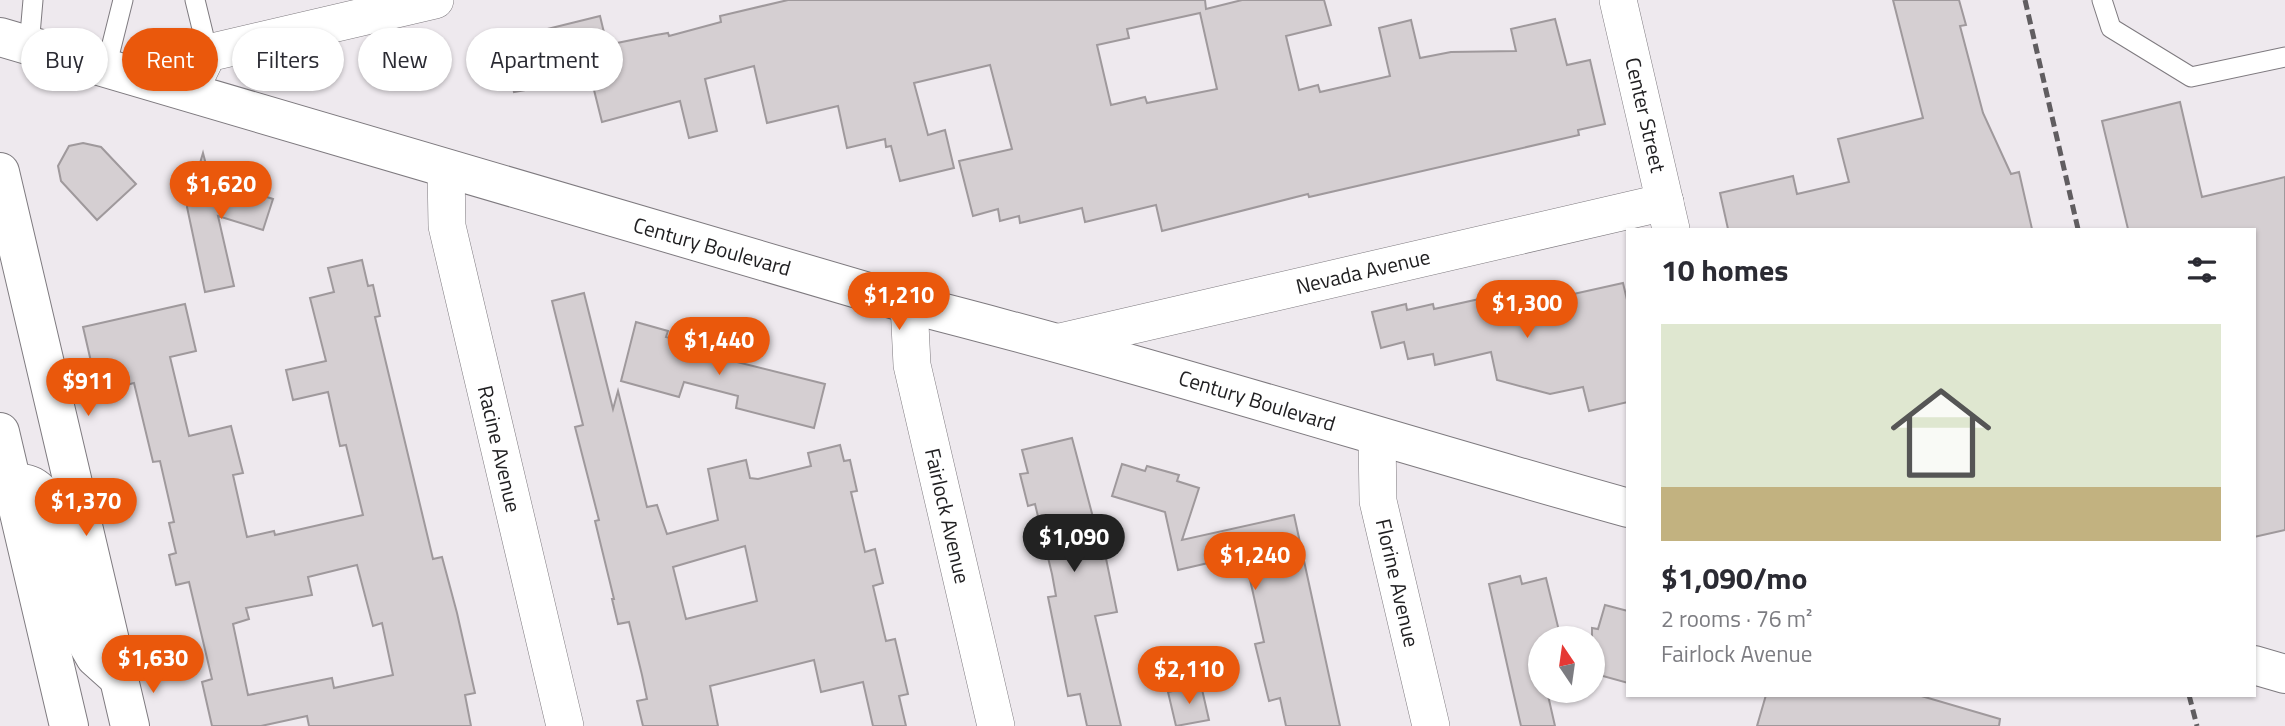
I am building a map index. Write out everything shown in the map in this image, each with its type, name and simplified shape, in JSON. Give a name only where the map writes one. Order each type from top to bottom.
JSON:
[{"type":"street","points":[[218,51],[435,0]]},
{"type":"street","name":"Center Street","points":[[1618,0],[1668,216]]},
{"type":"street","name":"Century Boulevard","points":[[189,91],[446,170],[909,304],[1060,342],[1377,438],[1626,507]]},
{"type":"street","name":"Racine Avenue","points":[[446,170],[447,226],[565,726]]},
{"type":"street","points":[[0,172],[130,726]]},
{"type":"street","name":"Nevada Avenue","points":[[1060,342],[1668,216]]},
{"type":"street","name":"Fairlock Avenue","points":[[909,304],[912,365],[996,726]]},
{"type":"street","points":[[0,432],[6,485],[69,726]]},
{"type":"street","name":"Florine Avenue","points":[[1377,438],[1378,502],[1431,726]]},
{"type":"street","points":[[6,485],[30,484],[44,497],[76,624],[95,657],[118,677]]},
{"type":"street","points":[[2256,666],[2285,674]]},
{"type":"lane","points":[[15,41],[33,0]]},
{"type":"lane","points":[[108,60],[123,0]]},
{"type":"lane","points":[[195,0],[202,28]]},
{"type":"lane","points":[[2102,0],[2111,28],[2191,77],[2285,57]]},
{"type":"building","points":[[788,0],[1205,0],[1206,9],[1242,0],[1324,0],[1331,25],[1286,36],[1299,90],[1318,85],[1320,92],[1390,76],[1379,28],[1411,20],[1420,58],[1451,52],[1516,51],[1511,29],[1555,19],[1567,65],[1590,60],[1605,124],[1578,130],[1579,135],[1309,197],[1308,194],[1162,231],[1156,205],[1085,222],[1082,208],[1020,223],[1019,216],[1000,221],[998,209],[973,216],[959,161],[1012,149],[990,65],[914,83],[928,135],[945,130],[954,168],[900,181],[891,146],[886,147],[885,139],[847,148],[838,106],[767,123],[754,66],[705,79],[717,131],[689,138],[680,101],[602,122],[594,91],[623,91],[623,42],[668,33],[669,36],[721,22],[720,16]],"holes":[[[1200,13],[1217,89],[1147,103],[1145,97],[1111,105],[1097,45],[1129,38],[1127,29]]]},
{"type":"building","points":[[1893,0],[1959,0],[1966,25],[1960,26],[1983,113],[2011,174],[2019,172],[2032,228],[1728,228],[1720,193],[1793,176],[1797,194],[1849,182],[1838,139],[1923,118]]},
{"type":"building","points":[[600,16],[603,28],[551,28]]},
{"type":"building","points":[[2180,102],[2202,197],[2285,177],[2285,530],[2256,537],[2256,228],[2128,228],[2102,121]]},
{"type":"building","points":[[83,143],[101,147],[136,184],[97,220],[61,181],[58,166],[69,146]]},
{"type":"building","points":[[203,153],[210,180],[222,184],[225,173],[250,181],[247,191],[273,199],[263,230],[218,216],[234,286],[205,292],[187,207]]},
{"type":"building","points":[[362,260],[368,286],[373,285],[380,316],[375,317],[433,559],[442,557],[475,693],[465,695],[471,726],[309,726],[307,716],[261,726],[212,726],[202,682],[212,679],[189,582],[176,585],[169,555],[176,553],[169,523],[174,522],[160,461],[153,462],[134,383],[98,392],[83,327],[185,304],[196,351],[170,357],[189,436],[231,426],[243,473],[233,475],[247,537],[274,531],[275,535],[363,515],[346,445],[340,446],[328,392],[293,400],[286,370],[326,361],[310,298],[334,292],[328,268]],"holes":[[[357,565],[373,626],[382,623],[393,675],[334,688],[332,678],[248,695],[233,624],[249,619],[246,608],[312,595],[308,577]]]},
{"type":"building","points":[[1623,283],[1626,296],[1626,402],[1589,411],[1583,387],[1550,394],[1497,380],[1491,352],[1435,365],[1433,354],[1408,359],[1404,342],[1381,348],[1372,312],[1406,304],[1407,310],[1433,304],[1434,309],[1520,290],[1524,305]]},
{"type":"building","points":[[584,293],[613,409],[618,391],[647,507],[657,505],[667,534],[718,520],[708,469],[746,460],[750,478],[758,479],[811,466],[808,453],[840,445],[844,461],[850,460],[857,491],[851,492],[865,552],[875,549],[883,583],[873,586],[886,641],[895,639],[908,694],[899,696],[906,726],[873,726],[863,682],[821,692],[814,660],[710,686],[718,726],[643,726],[637,701],[647,699],[642,675],[629,622],[618,624],[595,521],[599,520],[575,427],[583,425],[552,301]],"holes":[[[745,546],[757,601],[686,619],[673,567]]]},
{"type":"building","points":[[636,322],[668,331],[666,337],[695,344],[694,348],[717,357],[825,384],[814,428],[736,408],[738,396],[684,382],[679,397],[621,381]]},
{"type":"building","points":[[1072,438],[1099,540],[1101,534],[1117,612],[1095,616],[1121,726],[1087,726],[1080,694],[1068,696],[1048,597],[1056,596],[1052,574],[1035,504],[1028,506],[1020,474],[1028,473],[1022,450]]},
{"type":"building","points":[[1122,464],[1145,471],[1147,466],[1179,475],[1177,481],[1199,488],[1182,540],[1294,515],[1340,726],[1286,726],[1280,698],[1269,701],[1255,644],[1264,642],[1247,566],[1237,568],[1234,557],[1178,570],[1165,512],[1112,496]]},
{"type":"building","points":[[1520,576],[1522,584],[1546,578],[1558,626],[1528,626],[1528,704],[1550,704],[1555,726],[1521,726],[1489,584]]},
{"type":"building","points":[[1605,605],[1626,610],[1626,682],[1605,677],[1605,626],[1599,626]]},
{"type":"building","points":[[1201,685],[1209,720],[1176,726],[1168,692]]},
{"type":"building","points":[[1765,697],[1925,697],[2000,719],[1999,726],[1757,726]]},
{"type":"railway","points":[[2025,0],[2078,228]]},
{"type":"railway","points":[[2190,697],[2197,726]]}]
